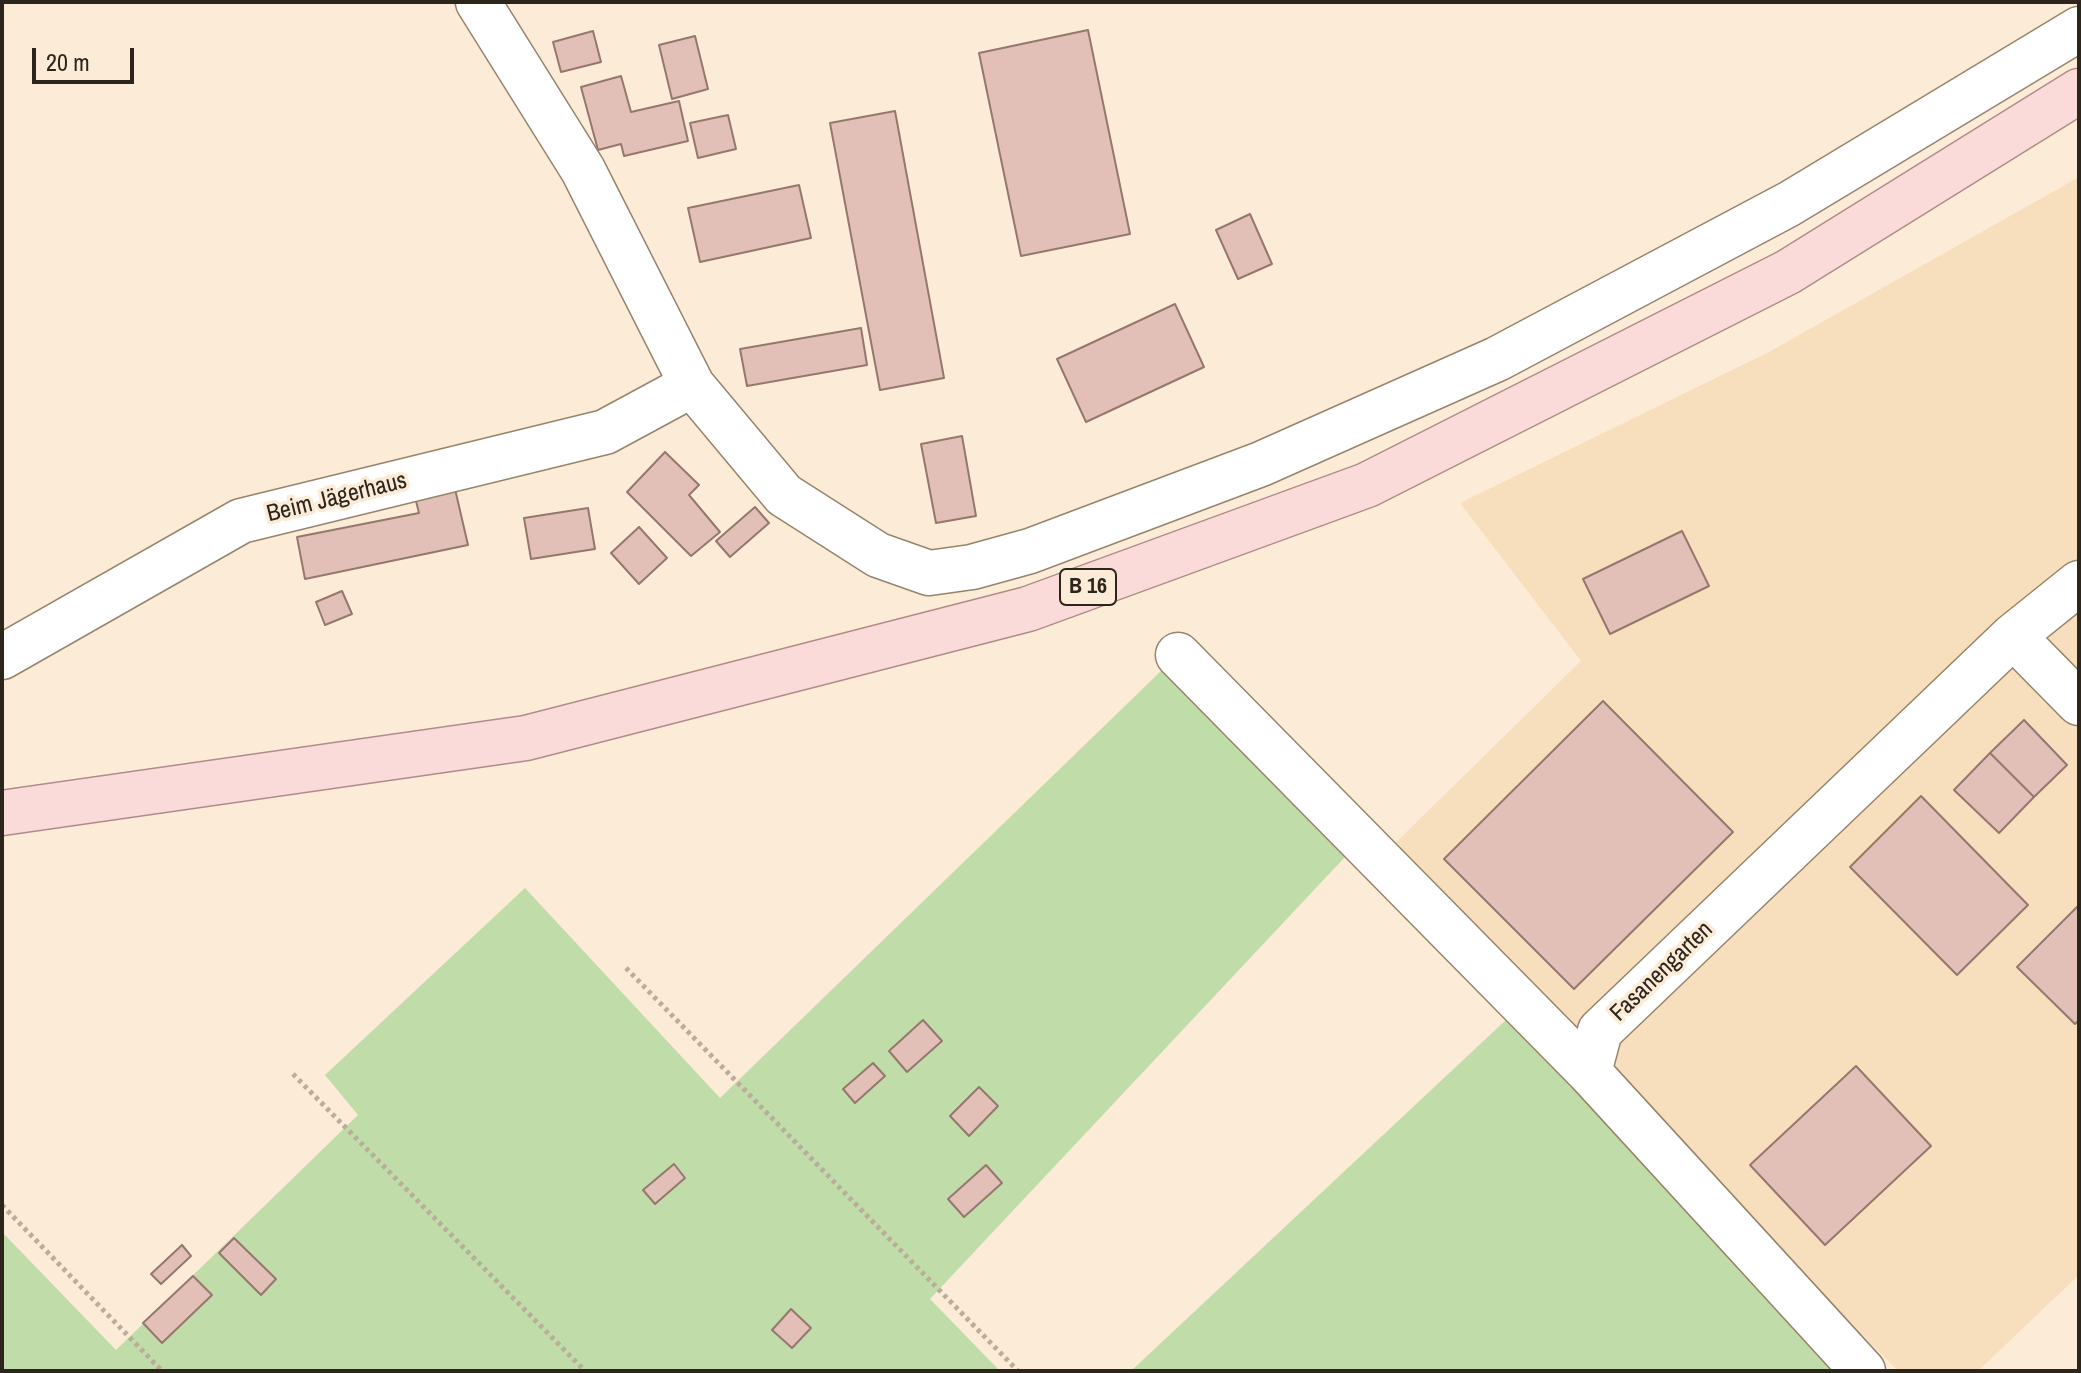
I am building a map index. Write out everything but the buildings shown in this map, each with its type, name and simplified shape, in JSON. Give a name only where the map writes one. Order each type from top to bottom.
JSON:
[{"type":"main road","name":"B 16","points":[[2,813],[526,738],[1028,609],[1367,485],[1788,272],[2079,91]]},
{"type":"street","points":[[478,2],[583,170],[692,385],[784,495],[878,555],[929,573],[972,567],[1030,551],[1261,464],[1497,359],[1789,204],[2079,29]]},
{"type":"street","name":"Beim Jägerhaus","points":[[2,657],[241,521],[605,432],[692,385]]},
{"type":"street","name":"Fasanengarten","points":[[1589,1072],[1600,1031],[2013,636],[2079,583]]},
{"type":"street","points":[[2013,636],[2079,703]]},
{"type":"street","points":[[1178,655],[1589,1072],[1863,1371]]},
{"type":"path","points":[[626,968],[1018,1371]]},
{"type":"path","points":[[293,1074],[585,1371]]},
{"type":"path","points":[[2,1205],[162,1371]]},
{"type":"shaded area","points":[[2079,177],[2079,1275],[1978,1371],[1898,1371],[1388,850],[1581,661],[1460,503],[1769,352]]},
{"type":"green space","points":[[1162,670],[1345,857],[930,1299],[1000,1371],[2,1371],[2,1232],[116,1350],[358,1115],[325,1075],[525,888],[720,1098]]},
{"type":"green space","points":[[1508,1018],[1843,1371],[1131,1371]]}]
